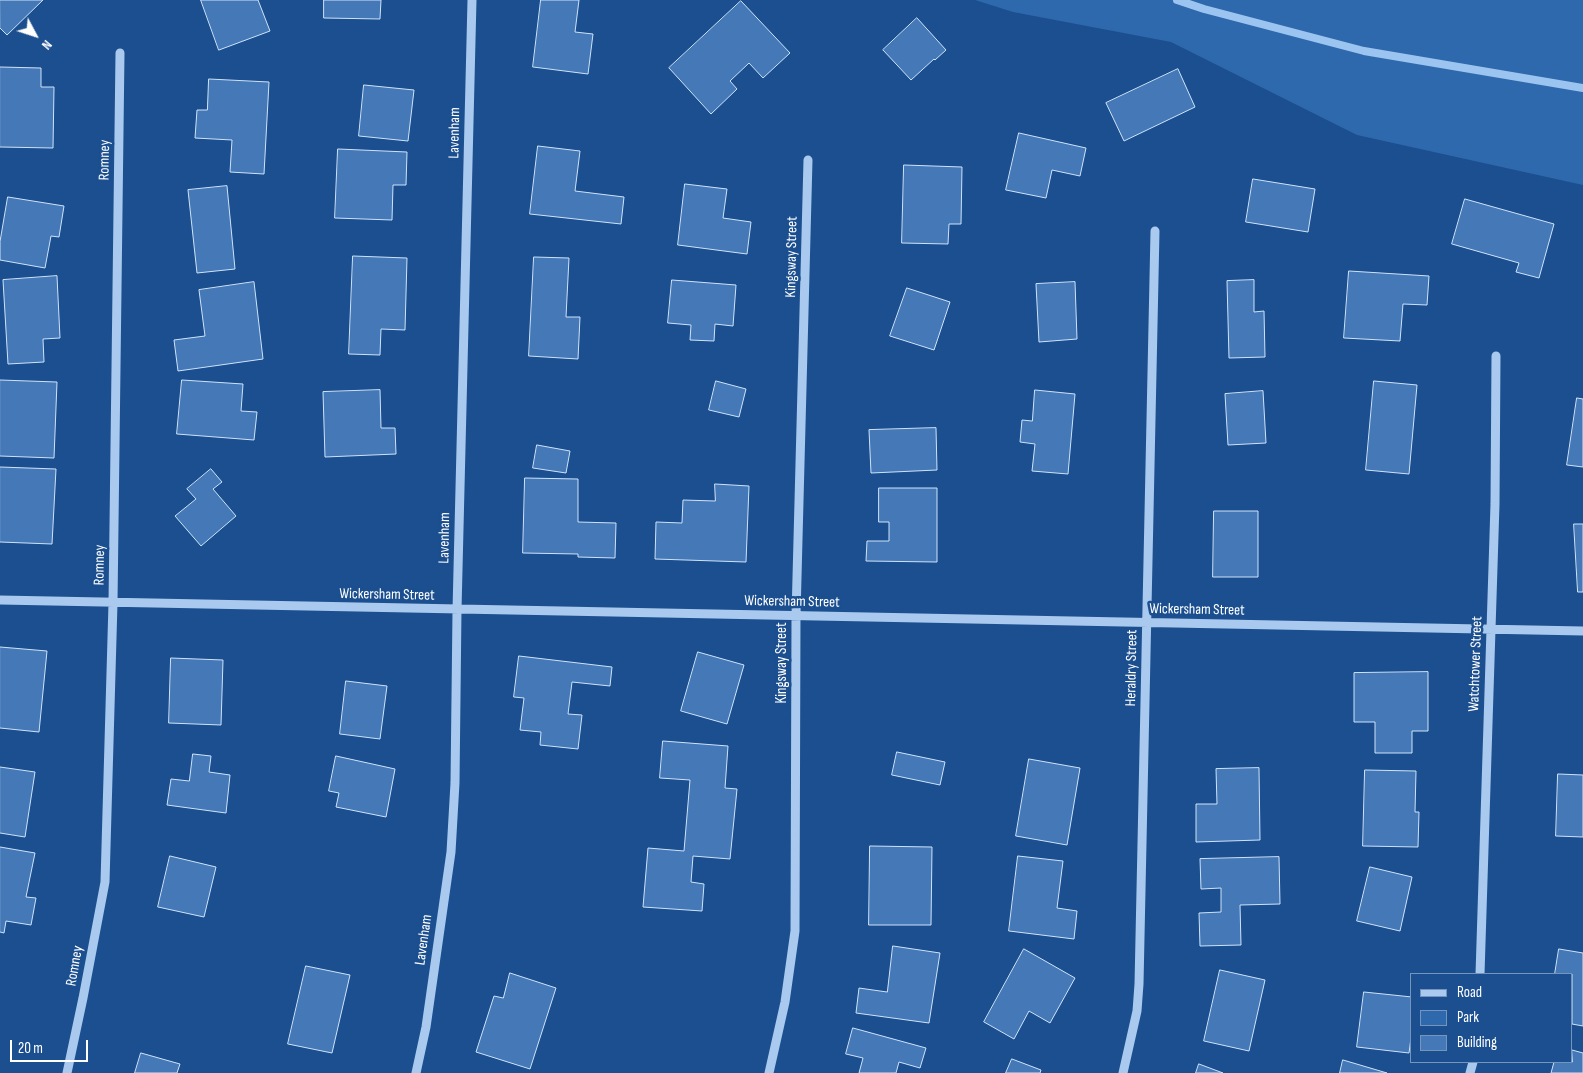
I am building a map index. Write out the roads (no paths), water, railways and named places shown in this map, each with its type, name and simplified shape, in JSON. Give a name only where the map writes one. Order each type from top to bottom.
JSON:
[{"type":"street","name":"Lavenham","points":[[416,1073],[426,1027],[451,852],[455,783],[457,610],[472,0]]},
{"type":"street","name":"Romney","points":[[67,1073],[84,998],[105,882],[113,603],[120,53]]},
{"type":"street","name":"Kingsway Street","points":[[769,1073],[785,1002],[795,931],[796,615],[808,160]]},
{"type":"street","name":"Heraldry Street","points":[[1123,1073],[1137,1011],[1139,984],[1155,231]]},
{"type":"street","name":"Watchtower Street","points":[[1480,973],[1495,504],[1496,356]]},
{"type":"street","name":"Wickersham Street","points":[[0,600],[1583,631]]},
{"type":"waterway","points":[[1177,0],[1204,9],[1364,51],[1583,88]]}]
